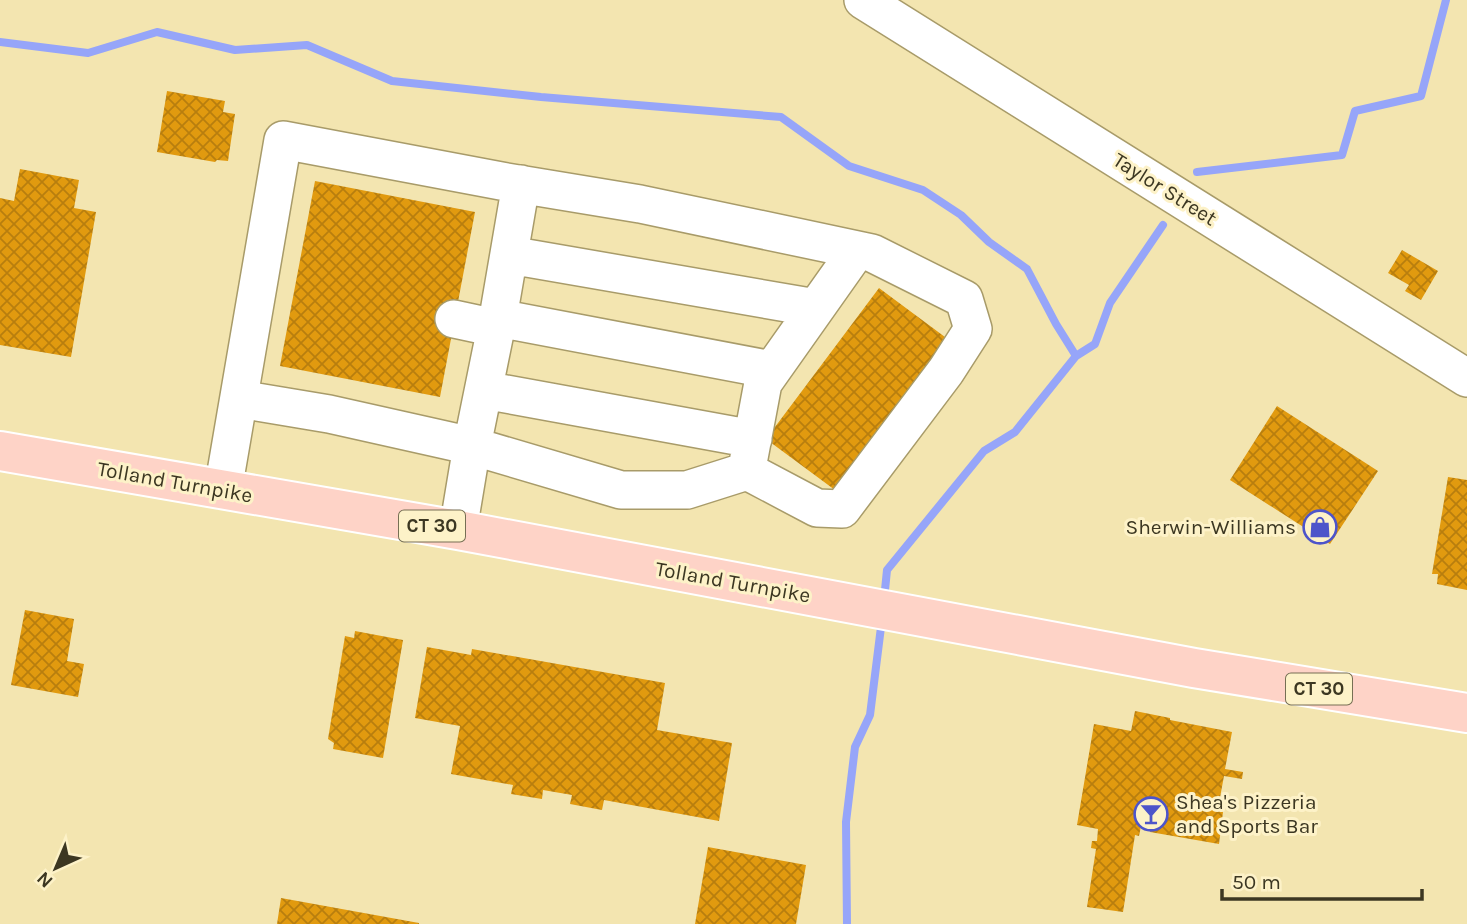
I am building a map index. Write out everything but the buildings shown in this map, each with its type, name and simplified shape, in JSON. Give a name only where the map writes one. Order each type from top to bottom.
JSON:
[{"type":"main road","name":"Tolland Turnpike","points":[[0,451],[458,530],[1207,670],[1467,713]]},
{"type":"street","name":"Taylor Street","points":[[863,0],[1467,379]]},
{"type":"street","points":[[223,490],[283,140],[640,204],[872,253],[964,299],[973,329],[946,371],[842,509],[817,508],[750,455],[484,390]]},
{"type":"street","points":[[458,530],[521,184]]},
{"type":"street","points":[[750,455],[763,383],[857,250]]},
{"type":"street","points":[[509,255],[816,308]]},
{"type":"street","points":[[454,319],[497,323],[772,370]]},
{"type":"street","points":[[239,399],[329,414],[472,446],[621,490],[687,490],[750,455]]},
{"type":"waterway","points":[[1197,172],[1342,155],[1355,111],[1421,96],[1446,0]]},
{"type":"waterway","points":[[0,42],[88,53],[157,32],[235,50],[307,45],[392,81],[541,97],[781,117],[849,166],[923,190],[961,215],[989,242],[1027,269],[1076,356],[1015,432],[984,451],[887,570],[884,600]]},
{"type":"waterway","points":[[1076,356],[1095,344],[1110,303],[1163,225]]},
{"type":"waterway","points":[[847,924],[846,822],[855,747],[870,715],[882,619]]},
{"type":"place","name":"Sherwin-Williams","points":[[1320,527]]},
{"type":"place","name":"Shea's Pizzeria and Sports Bar","points":[[1151,814]]}]
